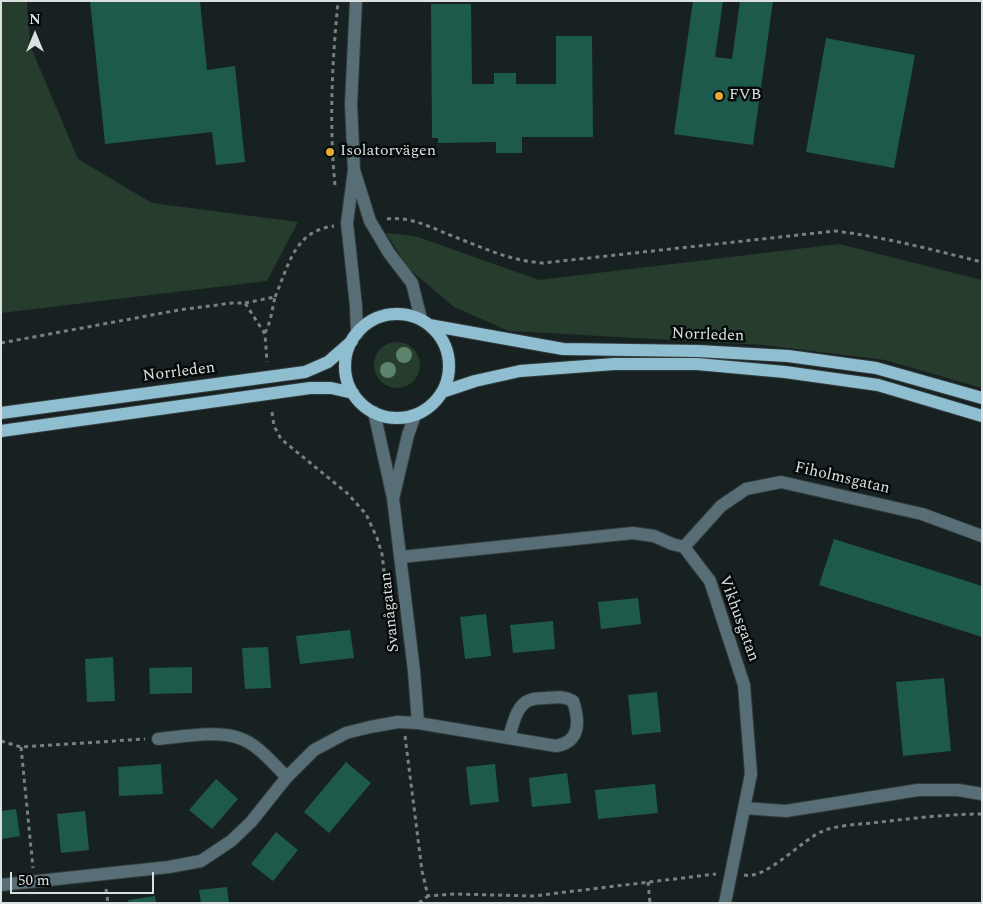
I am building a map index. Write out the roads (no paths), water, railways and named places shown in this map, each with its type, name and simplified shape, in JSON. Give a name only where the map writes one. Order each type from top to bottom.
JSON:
[{"type":"main road","points":[[401,314],[425,322],[442,340],[448,358],[449,374],[442,392],[434,402],[415,415],[396,418],[374,412],[360,402],[349,385],[345,365],[346,356],[354,337],[363,326],[381,316],[401,314]]},
{"type":"main road","name":"Norrleden","points":[[425,322],[563,349],[698,351],[788,356],[876,368],[982,398]]},
{"type":"main road","name":"Norrleden","points":[[1,414],[305,372],[328,362],[354,337]]},
{"type":"main road","name":"Norrleden","points":[[442,392],[520,371],[614,364],[697,364],[785,372],[878,385],[982,416]]},
{"type":"main road","name":"Norrleden","points":[[1,432],[310,388],[331,388],[353,393]]},
{"type":"street","points":[[354,337],[356,306],[347,223],[354,170],[351,104],[356,1]]},
{"type":"street","points":[[354,170],[370,221],[389,253],[412,283],[425,322]]},
{"type":"street","name":"Svanågatan","points":[[374,412],[393,498],[418,722]]},
{"type":"street","name":"Svanågatan","points":[[393,498],[408,435],[415,415]]},
{"type":"street","name":"Fiholmsgatan","points":[[684,547],[721,506],[746,488],[780,482],[922,514],[982,536]]},
{"type":"street","points":[[401,557],[633,533],[654,536],[684,547]]},
{"type":"street","name":"Vikhusgatan","points":[[684,547],[710,581],[744,685],[751,774],[725,903]]},
{"type":"street","points":[[1,885],[169,867],[201,861],[231,842],[251,822],[287,777],[314,750],[346,734],[398,722],[418,722],[556,746],[567,744],[574,737],[577,723],[574,701],[567,697],[559,696],[531,699],[523,704],[518,711],[509,737]]},
{"type":"street","points":[[158,739],[220,735],[240,738],[258,749],[287,777]]},
{"type":"street","points":[[744,808],[786,811],[918,790],[958,790],[982,794]]},
{"type":"place","name":"FVB","points":[[719,96]]},
{"type":"place","name":"Isolatorvägen","points":[[330,152]]}]
